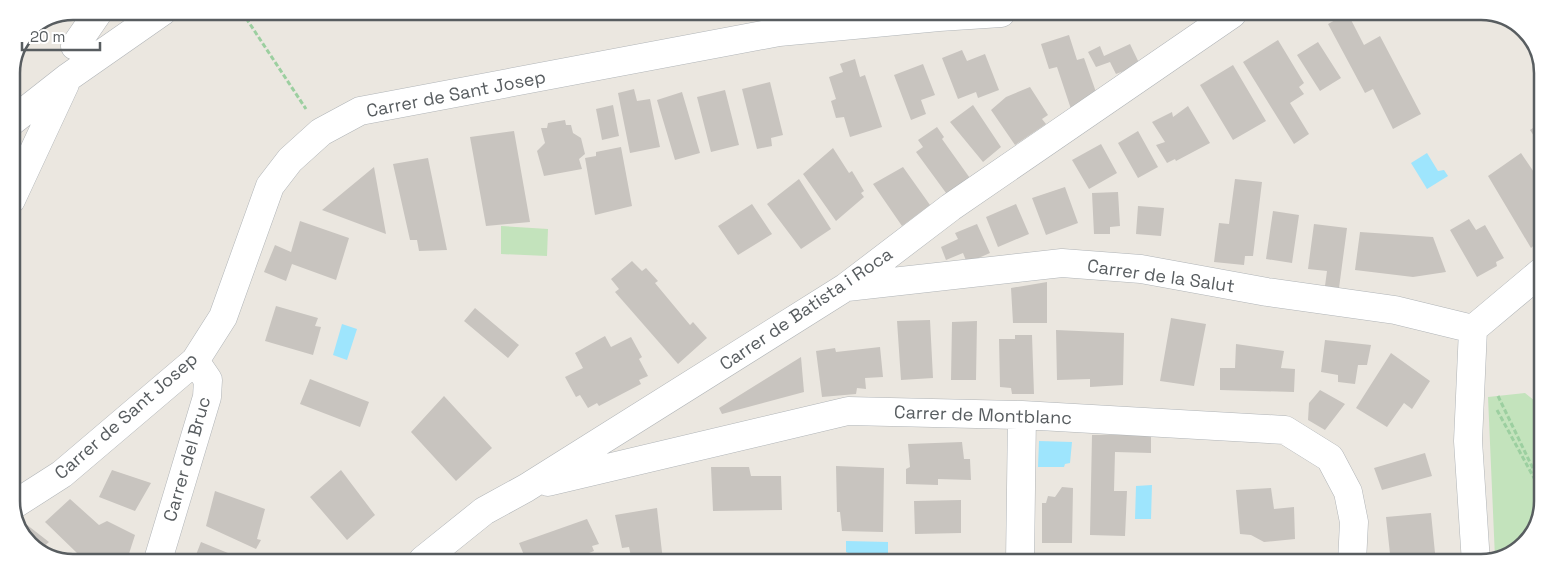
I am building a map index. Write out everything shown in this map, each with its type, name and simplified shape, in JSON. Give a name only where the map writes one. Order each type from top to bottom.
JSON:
[{"type":"street","points":[[76,46],[93,20]]},
{"type":"street","points":[[20,115],[149,20]]},
{"type":"street","name":"Carrer de Sant Josep","points":[[20,501],[62,474],[195,361],[223,317],[270,186],[290,160],[321,132],[360,111],[778,32],[893,20]]},
{"type":"street","name":"Carrer de Batista i Roca","points":[[430,554],[484,511],[526,488],[846,287],[952,207],[1223,20]]},
{"type":"street","points":[[20,181],[68,78]]},
{"type":"street","name":"Carrer de la Salut","points":[[846,287],[1062,263],[1141,269],[1267,292],[1395,310],[1473,329]]},
{"type":"street","points":[[1475,554],[1468,441],[1473,329],[1534,278]]},
{"type":"street","name":"Carrer del Bruc","points":[[160,554],[207,397],[208,380],[195,361]]},
{"type":"street","name":"Carrer de Montblanc","points":[[526,488],[848,411],[1022,416],[1285,430],[1330,458],[1348,492],[1354,522],[1352,554]]},
{"type":"street","points":[[1020,554],[1022,416]]},
{"type":"path","points":[[247,20],[321,132]]},
{"type":"path","points":[[1494,388],[1534,470]]},
{"type":"path","points":[[1494,403],[1534,478]]},
{"type":"green space","points":[[501,226],[548,229],[547,256],[501,254]]},
{"type":"green space","points":[[1525,393],[1534,400],[1533,511],[1523,533],[1516,541],[1495,552],[1488,397]]},
{"type":"water","points":[[1427,153],[1438,171],[1444,170],[1448,176],[1427,189],[1411,163]]},
{"type":"water","points":[[342,324],[357,329],[347,360],[333,355]]},
{"type":"water","points":[[1039,441],[1072,442],[1070,463],[1065,464],[1064,467],[1038,467]]},
{"type":"water","points":[[1152,485],[1151,519],[1135,519],[1136,486]]},
{"type":"water","points":[[846,541],[888,542],[888,554],[850,554],[846,552]]},
{"type":"building","points":[[1335,20],[1351,20],[1364,45],[1380,36],[1421,114],[1393,129],[1373,89],[1365,93],[1328,24]]},
{"type":"building","points":[[1069,35],[1077,60],[1084,58],[1096,92],[1072,112],[1057,67],[1049,69],[1041,44]]},
{"type":"building","points":[[1278,40],[1304,83],[1299,87],[1304,94],[1290,103],[1309,134],[1294,144],[1243,62]]},
{"type":"building","points":[[1318,42],[1341,78],[1320,91],[1297,55]]},
{"type":"building","points":[[1130,44],[1140,65],[1116,74],[1110,62],[1096,67],[1088,52],[1100,46],[1104,56]]},
{"type":"building","points":[[962,50],[967,61],[985,54],[999,90],[978,98],[976,92],[958,99],[942,58]]},
{"type":"building","points":[[855,59],[860,77],[865,75],[882,127],[850,137],[844,117],[836,118],[831,101],[836,99],[829,77],[843,72],[840,64]]},
{"type":"building","points":[[923,64],[935,95],[921,100],[926,114],[911,120],[894,75]]},
{"type":"building","points":[[1233,65],[1266,121],[1233,140],[1200,85]]},
{"type":"building","points":[[770,82],[783,135],[771,138],[772,146],[757,149],[742,89]]},
{"type":"building","points":[[1030,87],[1048,115],[1042,119],[1046,124],[1015,145],[991,110],[1006,97]]},
{"type":"building","points":[[634,89],[637,101],[650,99],[660,147],[630,153],[618,93]]},
{"type":"building","points":[[725,90],[739,145],[711,152],[697,97]]},
{"type":"building","points":[[682,92],[700,153],[675,160],[657,100]]},
{"type":"building","points":[[613,105],[619,136],[602,140],[596,109]]},
{"type":"building","points":[[973,105],[1001,147],[983,162],[950,122]]},
{"type":"building","points":[[1188,106],[1210,143],[1176,161],[1175,159],[1167,163],[1156,145],[1165,142],[1152,122],[1172,112],[1173,117]]},
{"type":"building","points":[[565,120],[566,125],[571,125],[573,133],[581,138],[585,154],[579,159],[582,169],[544,176],[537,151],[545,143],[541,128],[547,128],[548,123]]},
{"type":"building","points":[[937,127],[944,137],[942,139],[972,181],[949,197],[916,152],[923,147],[918,140]]},
{"type":"building","points":[[1534,127],[1534,136],[1530,130]]},
{"type":"building","points":[[514,131],[530,222],[486,226],[470,137]]},
{"type":"building","points":[[1138,131],[1158,167],[1138,178],[1118,143]]},
{"type":"building","points":[[1101,144],[1117,173],[1089,189],[1072,160]]},
{"type":"building","points":[[621,147],[632,206],[595,215],[585,158],[596,156],[596,152]]},
{"type":"building","points":[[833,148],[849,173],[852,171],[864,191],[861,193],[864,197],[836,221],[803,174]]},
{"type":"building","points":[[1521,153],[1534,172],[1534,245],[1531,248],[1488,176]]},
{"type":"building","points":[[428,158],[447,250],[419,251],[417,240],[410,240],[393,164]]},
{"type":"building","points":[[374,167],[386,234],[322,210]]},
{"type":"building","points":[[903,167],[930,205],[902,226],[873,184]]},
{"type":"building","points":[[799,179],[831,229],[801,249],[767,204]]},
{"type":"building","points":[[1235,179],[1262,182],[1253,256],[1245,256],[1244,265],[1214,262],[1219,223],[1229,224]]},
{"type":"building","points":[[1065,187],[1078,223],[1046,235],[1032,198]]},
{"type":"building","points":[[1118,192],[1120,226],[1110,227],[1110,234],[1094,234],[1092,193]]},
{"type":"building","points":[[752,204],[772,234],[738,255],[718,226]]},
{"type":"building","points":[[1016,204],[1029,234],[998,247],[986,217]]},
{"type":"building","points":[[1138,206],[1164,208],[1161,236],[1136,234]]},
{"type":"building","points":[[1273,211],[1299,215],[1292,263],[1266,259]]},
{"type":"building","points":[[1469,219],[1476,230],[1485,225],[1504,258],[1496,262],[1497,266],[1477,277],[1450,230]]},
{"type":"building","points":[[300,221],[349,238],[336,280],[292,264],[286,281],[264,272],[275,245],[291,252]]},
{"type":"building","points":[[977,224],[990,253],[967,263],[963,253],[946,260],[941,247],[958,239],[955,233]]},
{"type":"building","points":[[1314,224],[1347,228],[1339,288],[1325,286],[1327,271],[1308,269]]},
{"type":"building","points":[[1360,232],[1433,237],[1446,272],[1413,277],[1355,270]]},
{"type":"building","points":[[632,261],[642,271],[646,268],[658,281],[655,283],[690,325],[693,322],[707,338],[678,364],[615,292],[619,289],[611,279]]},
{"type":"building","points":[[1047,282],[1047,323],[1013,323],[1011,288]]},
{"type":"building","points":[[276,306],[318,318],[315,326],[321,327],[313,355],[265,341]]},
{"type":"building","points":[[475,308],[519,345],[508,358],[464,321]]},
{"type":"building","points":[[1171,318],[1206,324],[1194,386],[1160,381]]},
{"type":"building","points":[[930,320],[933,378],[901,380],[897,321]]},
{"type":"building","points":[[977,321],[976,380],[951,380],[952,322]]},
{"type":"building","points":[[1056,330],[1124,333],[1123,385],[1090,387],[1090,379],[1057,380]]},
{"type":"building","points":[[1015,335],[1032,335],[1034,394],[1012,394],[1011,388],[1000,387],[999,339],[1015,339]]},
{"type":"building","points":[[605,336],[611,347],[631,337],[642,357],[639,359],[648,376],[639,380],[641,384],[599,406],[597,403],[588,408],[580,395],[576,397],[565,377],[583,368],[575,353]]},
{"type":"building","points":[[1325,340],[1371,345],[1367,365],[1358,365],[1355,384],[1338,382],[1338,375],[1321,372]]},
{"type":"building","points":[[1236,344],[1284,351],[1281,368],[1295,369],[1294,392],[1220,390],[1220,368],[1235,368]]},
{"type":"building","points":[[880,347],[883,377],[865,378],[866,389],[857,388],[856,394],[822,397],[816,351],[835,348],[836,352]]},
{"type":"building","points":[[1391,353],[1430,381],[1412,409],[1404,403],[1387,427],[1356,408]]},
{"type":"building","points":[[801,357],[804,392],[722,414],[719,408]]},
{"type":"building","points":[[310,379],[369,402],[360,427],[300,404]]},
{"type":"building","points":[[1320,390],[1345,404],[1325,430],[1308,420],[1309,403]]},
{"type":"building","points":[[444,396],[492,448],[456,481],[411,432]]},
{"type":"building","points":[[1151,434],[1151,453],[1115,452],[1114,491],[1127,491],[1125,536],[1090,535],[1092,435]]},
{"type":"building","points":[[962,442],[964,459],[970,459],[971,480],[938,479],[938,485],[906,484],[906,469],[910,467],[908,444]]},
{"type":"building","points":[[1425,453],[1432,476],[1382,490],[1374,468]]},
{"type":"building","points":[[836,466],[884,468],[883,532],[842,531],[840,512],[837,512]]},
{"type":"building","points":[[711,467],[749,467],[751,476],[781,476],[782,510],[713,511]]},
{"type":"building","points":[[112,470],[151,483],[135,511],[99,497]]},
{"type":"building","points":[[341,470],[375,515],[347,540],[310,497]]},
{"type":"building","points":[[1062,487],[1073,488],[1072,543],[1042,543],[1042,503],[1046,503],[1048,496],[1055,497]]},
{"type":"building","points":[[1271,488],[1274,509],[1294,507],[1295,539],[1264,542],[1251,535],[1240,534],[1236,490]]},
{"type":"building","points":[[215,491],[265,509],[257,539],[261,540],[256,549],[206,526]]},
{"type":"building","points":[[70,499],[99,525],[107,521],[135,535],[129,554],[76,554],[45,522]]},
{"type":"building","points":[[961,500],[961,533],[915,534],[914,501]]},
{"type":"building","points":[[657,508],[662,554],[630,554],[629,547],[622,548],[615,515]]},
{"type":"building","points":[[1431,513],[1435,554],[1390,554],[1386,517]]},
{"type":"building","points":[[587,519],[599,544],[592,546],[594,551],[586,554],[524,554],[519,543]]},
{"type":"building","points":[[26,524],[49,542],[44,545],[31,533]]},
{"type":"building","points":[[201,542],[230,554],[196,554]]}]
